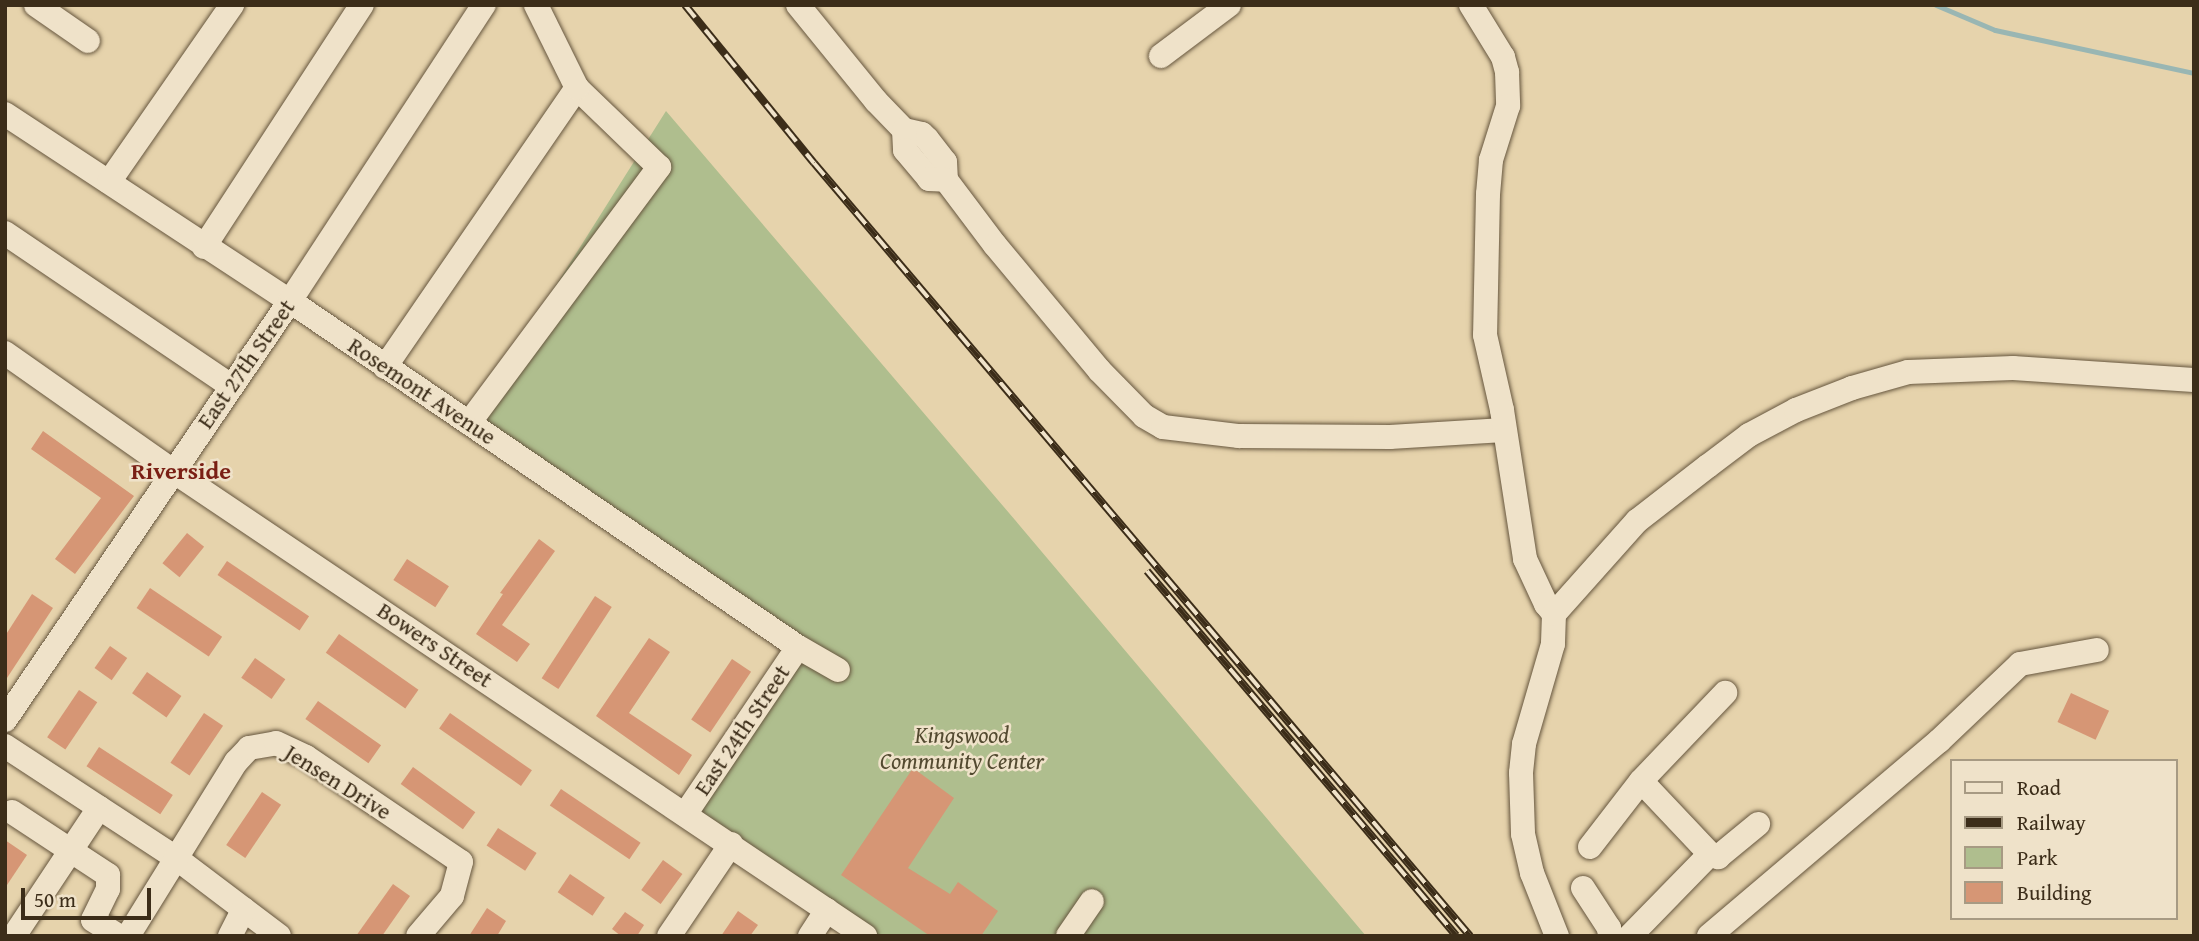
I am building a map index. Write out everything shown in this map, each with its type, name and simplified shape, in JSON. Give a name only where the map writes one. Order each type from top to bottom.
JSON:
[{"type":"street","points":[[36,5],[88,41]]},
{"type":"street","points":[[109,183],[232,5]]},
{"type":"street","points":[[204,247],[362,5]]},
{"type":"street","name":"East 27th Street","points":[[5,720],[290,301],[484,5]]},
{"type":"street","points":[[469,423],[659,167],[577,88],[536,5]]},
{"type":"street","points":[[798,5],[876,101],[904,130],[905,150],[929,179],[946,180],[995,246],[1099,370],[1144,416],[1163,427],[1214,434],[1390,437],[1504,430]]},
{"type":"street","points":[[1471,5],[1503,57],[1508,89],[1508,106],[1491,160],[1483,311],[1485,335],[1494,367],[1525,559],[1546,604],[1554,614]]},
{"type":"street","points":[[1161,56],[1224,7]]},
{"type":"street","points":[[385,367],[577,88]]},
{"type":"street","name":"Rosemont Avenue","points":[[5,114],[290,301],[798,647],[838,670]]},
{"type":"street","points":[[5,233],[231,386]]},
{"type":"street","name":"Bowers Street","points":[[5,353],[173,471],[686,813],[865,936]]},
{"type":"street","points":[[1557,936],[1532,873],[1523,834],[1521,773],[1524,744],[1553,644],[1554,614],[1637,521],[1749,435],[1796,410],[1852,388],[1908,372],[2013,368],[2194,380]]},
{"type":"street","name":"East 24th Street","points":[[686,813],[798,647]]},
{"type":"street","points":[[1709,936],[1939,741],[2020,664],[2097,650]]},
{"type":"street","points":[[1590,847],[1641,781],[1725,693]]},
{"type":"street","name":"Jensen Drive","points":[[176,858],[236,762],[249,748],[276,743],[306,757],[461,862],[452,896],[418,936]]},
{"type":"street","points":[[5,746],[176,858],[279,936]]},
{"type":"street","points":[[1641,781],[1710,854],[1718,857],[1758,824]]},
{"type":"street","points":[[14,936],[99,808]]},
{"type":"street","points":[[12,812],[108,875],[108,889],[87,928],[119,936]]},
{"type":"street","points":[[669,936],[731,844]]},
{"type":"street","points":[[1630,936],[1710,854]]},
{"type":"street","points":[[128,936],[176,858]]},
{"type":"street","points":[[1583,888],[1609,928],[1610,936]]},
{"type":"street","points":[[1068,936],[1092,901]]},
{"type":"street","points":[[230,936],[244,909]]},
{"type":"street","points":[[810,936],[827,910]]},
{"type":"green space","name":"Kingswood Community Center","points":[[666,111],[1366,936],[868,936],[693,817],[803,651],[469,423]]},
{"type":"building","points":[[43,431],[134,496],[75,574],[55,559],[101,498],[31,449]]},
{"type":"building","points":[[187,533],[204,547],[180,577],[162,563]]},
{"type":"building","points":[[539,539],[555,551],[502,625],[530,644],[517,662],[476,634],[503,594],[500,593]]},
{"type":"building","points":[[407,559],[449,586],[435,607],[393,580]]},
{"type":"building","points":[[227,561],[309,616],[300,630],[217,575]]},
{"type":"building","points":[[150,588],[222,637],[209,657],[137,608]]},
{"type":"building","points":[[32,594],[53,608],[5,681],[5,636]]},
{"type":"building","points":[[595,596],[612,607],[558,689],[542,678]]},
{"type":"building","points":[[339,634],[418,690],[405,708],[326,653]]},
{"type":"building","points":[[649,638],[670,652],[629,713],[692,755],[679,775],[596,716]]},
{"type":"building","points":[[110,646],[127,658],[112,680],[95,668]]},
{"type":"building","points":[[255,658],[285,679],[272,699],[241,678]]},
{"type":"building","points":[[732,659],[751,672],[710,732],[691,720]]},
{"type":"building","points":[[147,672],[181,696],[166,717],[132,693]]},
{"type":"building","points":[[79,690],[97,702],[65,750],[47,737]]},
{"type":"building","points":[[2071,693],[2109,711],[2096,740],[2057,722]]},
{"type":"building","points":[[318,701],[381,745],[368,763],[305,719]]},
{"type":"building","points":[[204,713],[223,726],[190,776],[170,763]]},
{"type":"building","points":[[450,713],[532,770],[521,786],[439,729]]},
{"type":"building","points":[[99,747],[173,795],[160,814],[86,766]]},
{"type":"building","points":[[413,767],[475,812],[463,829],[401,784]]},
{"type":"building","name":"Kingswood Community Center","points":[[913,768],[954,798],[908,868],[950,894],[958,882],[998,911],[981,936],[930,936],[841,875]]},
{"type":"building","points":[[561,789],[641,843],[629,859],[550,806]]},
{"type":"building","points":[[262,792],[281,805],[245,858],[226,845]]},
{"type":"building","points":[[498,828],[537,853],[525,871],[487,846]]},
{"type":"building","points":[[5,840],[27,855],[5,888]]},
{"type":"building","points":[[663,860],[682,874],[661,904],[641,890]]},
{"type":"building","points":[[570,874],[605,897],[593,916],[558,892]]},
{"type":"building","points":[[393,884],[410,896],[382,936],[356,936]]},
{"type":"building","points":[[487,908],[506,921],[497,936],[469,936]]},
{"type":"building","points":[[738,911],[758,925],[750,936],[721,936]]},
{"type":"building","points":[[625,912],[644,925],[637,936],[621,936],[612,929]]},
{"type":"waterway","points":[[1936,5],[1995,30],[2194,73]]},
{"type":"railway","points":[[685,5],[814,163],[1470,936]]},
{"type":"railway","points":[[1147,571],[1456,936]]},
{"type":"district","name":"Riverside","points":[[181,471]]}]
